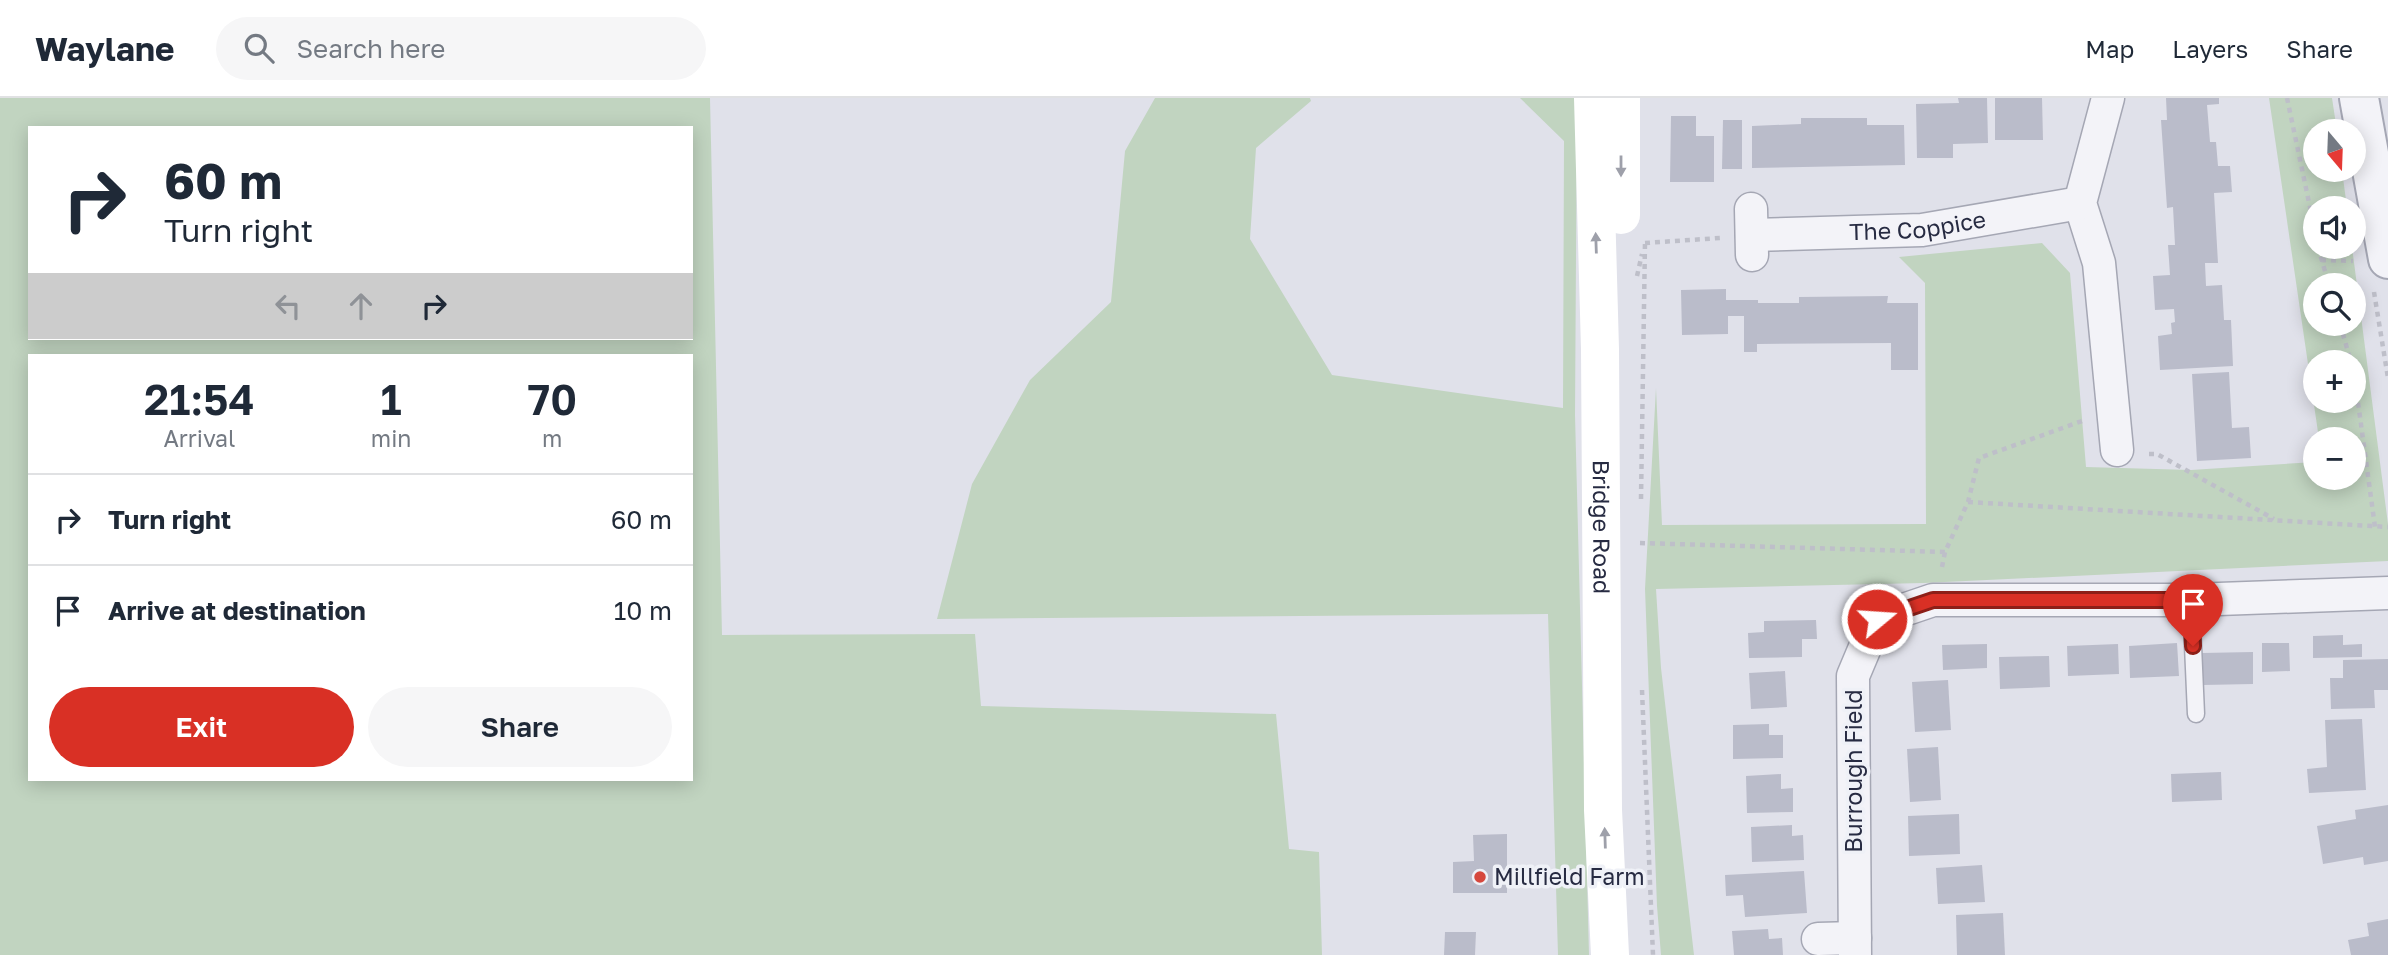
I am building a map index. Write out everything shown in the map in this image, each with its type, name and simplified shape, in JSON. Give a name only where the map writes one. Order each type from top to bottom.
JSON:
[{"type":"main road","name":"Bridge Road","points":[[1593,98],[1600,349],[1603,810],[1610,955]]},
{"type":"main road","name":"Bridge Road","points":[[1621,98],[1621,348],[1635,955]]},
{"type":"street","points":[[2108,98],[2080,203],[2099,263],[2117,450]]},
{"type":"street","points":[[2359,98],[2372,260]]},
{"type":"street","name":"The Coppice","points":[[1752,233],[1922,230],[2080,203]]},
{"type":"street","name":"Burrough Field","points":[[1818,939],[1855,947],[1853,676],[1877,619],[1933,600],[2191,600],[2388,593]]},
{"type":"lane","points":[[2191,600],[2196,714]]},
{"type":"path","points":[[2287,98],[2308,196]]},
{"type":"path","points":[[1641,502],[1645,243],[1752,233]]},
{"type":"path","points":[[2325,273],[2321,260],[2372,260]]},
{"type":"path","points":[[1640,543],[1945,552],[1968,502],[1979,458],[2113,410]]},
{"type":"path","points":[[2359,413],[2375,527]]},
{"type":"path","points":[[2117,450],[2157,454],[2278,521]]},
{"type":"path","points":[[1968,502],[2388,527]]},
{"type":"path","points":[[1640,529],[1640,556]]},
{"type":"path","points":[[1642,676],[1653,955]]},
{"type":"green space","points":[[0,98],[710,98],[722,635],[975,634],[981,706],[1276,714],[1289,849],[1319,852],[1322,955],[0,955]]},
{"type":"green space","points":[[1155,98],[1310,98],[1311,101],[1256,148],[1250,239],[1332,375],[1563,408],[1564,141],[1520,98],[1577,98],[1575,415],[1589,955],[1558,955],[1548,614],[937,619],[972,484],[1030,380],[1111,302],[1125,151]]},
{"type":"green space","points":[[2269,98],[2332,98],[2335,119],[2303,119],[2303,182],[2344,182],[2345,196],[2303,196],[2303,259],[2354,259],[2355,273],[2303,273],[2303,330]]},
{"type":"green space","points":[[2042,243],[2070,273],[2086,467],[2191,470],[2303,463],[2303,490],[2366,490],[2366,427],[2317,427],[2315,413],[2366,413],[2366,355],[2388,524],[2388,561],[1924,583],[1656,589],[1661,668],[1694,955],[1661,955],[1645,589],[1656,388],[1662,525],[1926,524],[1925,283],[1899,257]]},
{"type":"green space","points":[[2304,336],[2364,336],[2365,350],[2306,350]]},
{"type":"building","points":[[1958,98],[1987,98],[1988,143],[1953,144],[1953,158],[1917,158],[1916,104],[1959,103]]},
{"type":"building","points":[[1995,98],[2042,98],[2043,140],[1995,140]]},
{"type":"building","points":[[2166,98],[2219,98],[2219,104],[2207,105],[2210,142],[2216,142],[2218,166],[2230,166],[2232,192],[2214,193],[2218,263],[2205,263],[2206,286],[2222,285],[2224,320],[2231,320],[2233,366],[2160,370],[2158,336],[2172,334],[2171,323],[2175,322],[2174,309],[2155,310],[2153,276],[2170,275],[2168,245],[2175,245],[2173,207],[2167,208],[2161,120],[2167,120]]},
{"type":"building","points":[[1671,116],[1696,116],[1696,136],[1714,136],[1714,182],[1670,182]]},
{"type":"building","points":[[1801,118],[1867,118],[1867,125],[1904,125],[1905,165],[1752,168],[1752,126],[1801,124]]},
{"type":"building","points":[[1723,120],[1742,120],[1742,169],[1722,169]]},
{"type":"building","points":[[1726,289],[1726,300],[1758,300],[1758,303],[1799,303],[1799,297],[1888,296],[1887,303],[1918,303],[1918,370],[1891,370],[1891,343],[1757,344],[1757,352],[1744,352],[1744,316],[1728,316],[1728,334],[1682,335],[1681,290]]},
{"type":"building","points":[[2229,372],[2232,428],[2249,427],[2251,458],[2197,461],[2192,374]]},
{"type":"building","points":[[1816,620],[1817,639],[1802,639],[1802,657],[1749,658],[1748,633],[1764,632],[1764,621]]},
{"type":"building","points":[[2343,635],[2343,645],[2362,644],[2362,657],[2313,658],[2313,636]]},
{"type":"building","points":[[2177,643],[2179,676],[2130,678],[2129,646]]},
{"type":"building","points":[[2262,643],[2289,643],[2290,671],[2262,672]]},
{"type":"building","points":[[1987,644],[1987,668],[1943,670],[1942,645]]},
{"type":"building","points":[[2118,644],[2119,674],[2068,676],[2067,646]]},
{"type":"building","points":[[2253,652],[2253,684],[2203,685],[2202,653]]},
{"type":"building","points":[[2049,656],[2050,687],[2000,689],[1999,657]]},
{"type":"building","points":[[2388,659],[2388,690],[2374,690],[2375,708],[2331,709],[2330,678],[2343,678],[2343,660]]},
{"type":"building","points":[[1785,671],[1787,707],[1751,709],[1749,673]]},
{"type":"building","points":[[1948,680],[1951,730],[1915,732],[1912,682]]},
{"type":"building","points":[[2362,719],[2366,790],[2309,793],[2307,769],[2327,767],[2325,720]]},
{"type":"building","points":[[1769,724],[1769,735],[1783,735],[1783,758],[1733,759],[1733,725]]},
{"type":"building","points":[[1938,747],[1941,800],[1910,802],[1907,749]]},
{"type":"building","points":[[2221,772],[2222,800],[2172,802],[2171,774]]},
{"type":"building","points":[[1781,774],[1781,789],[1793,788],[1793,812],[1747,813],[1746,776]]},
{"type":"building","points":[[2388,805],[2388,861],[2364,865],[2363,857],[2323,864],[2317,826],[2356,819],[2355,810]]},
{"type":"building","points":[[1959,814],[1960,854],[1909,856],[1908,816]]},
{"type":"building","points":[[1792,825],[1792,836],[1803,835],[1804,860],[1752,862],[1751,827]]},
{"type":"building","name":"Millfield Farm","points":[[1507,834],[1507,893],[1453,893],[1453,862],[1474,861],[1473,835]]},
{"type":"building","points":[[1982,865],[1985,902],[1938,904],[1936,868]]},
{"type":"building","points":[[1804,871],[1807,913],[1745,917],[1743,895],[1726,896],[1725,875]]},
{"type":"building","points":[[2003,913],[2005,955],[1957,955],[1956,915]]},
{"type":"building","points":[[2388,919],[2388,955],[2351,955],[2348,940],[2369,936],[2367,923]]},
{"type":"building","points":[[1768,929],[1769,939],[1782,938],[1783,955],[1734,955],[1732,931]]},
{"type":"building","points":[[1445,932],[1476,932],[1475,955],[1444,955]]},
{"type":"place","name":"Millfield Farm","points":[[1480,877]]},
{"type":"route","points":[[1877,619],[1933,600],[2191,600],[2193,646]]}]
